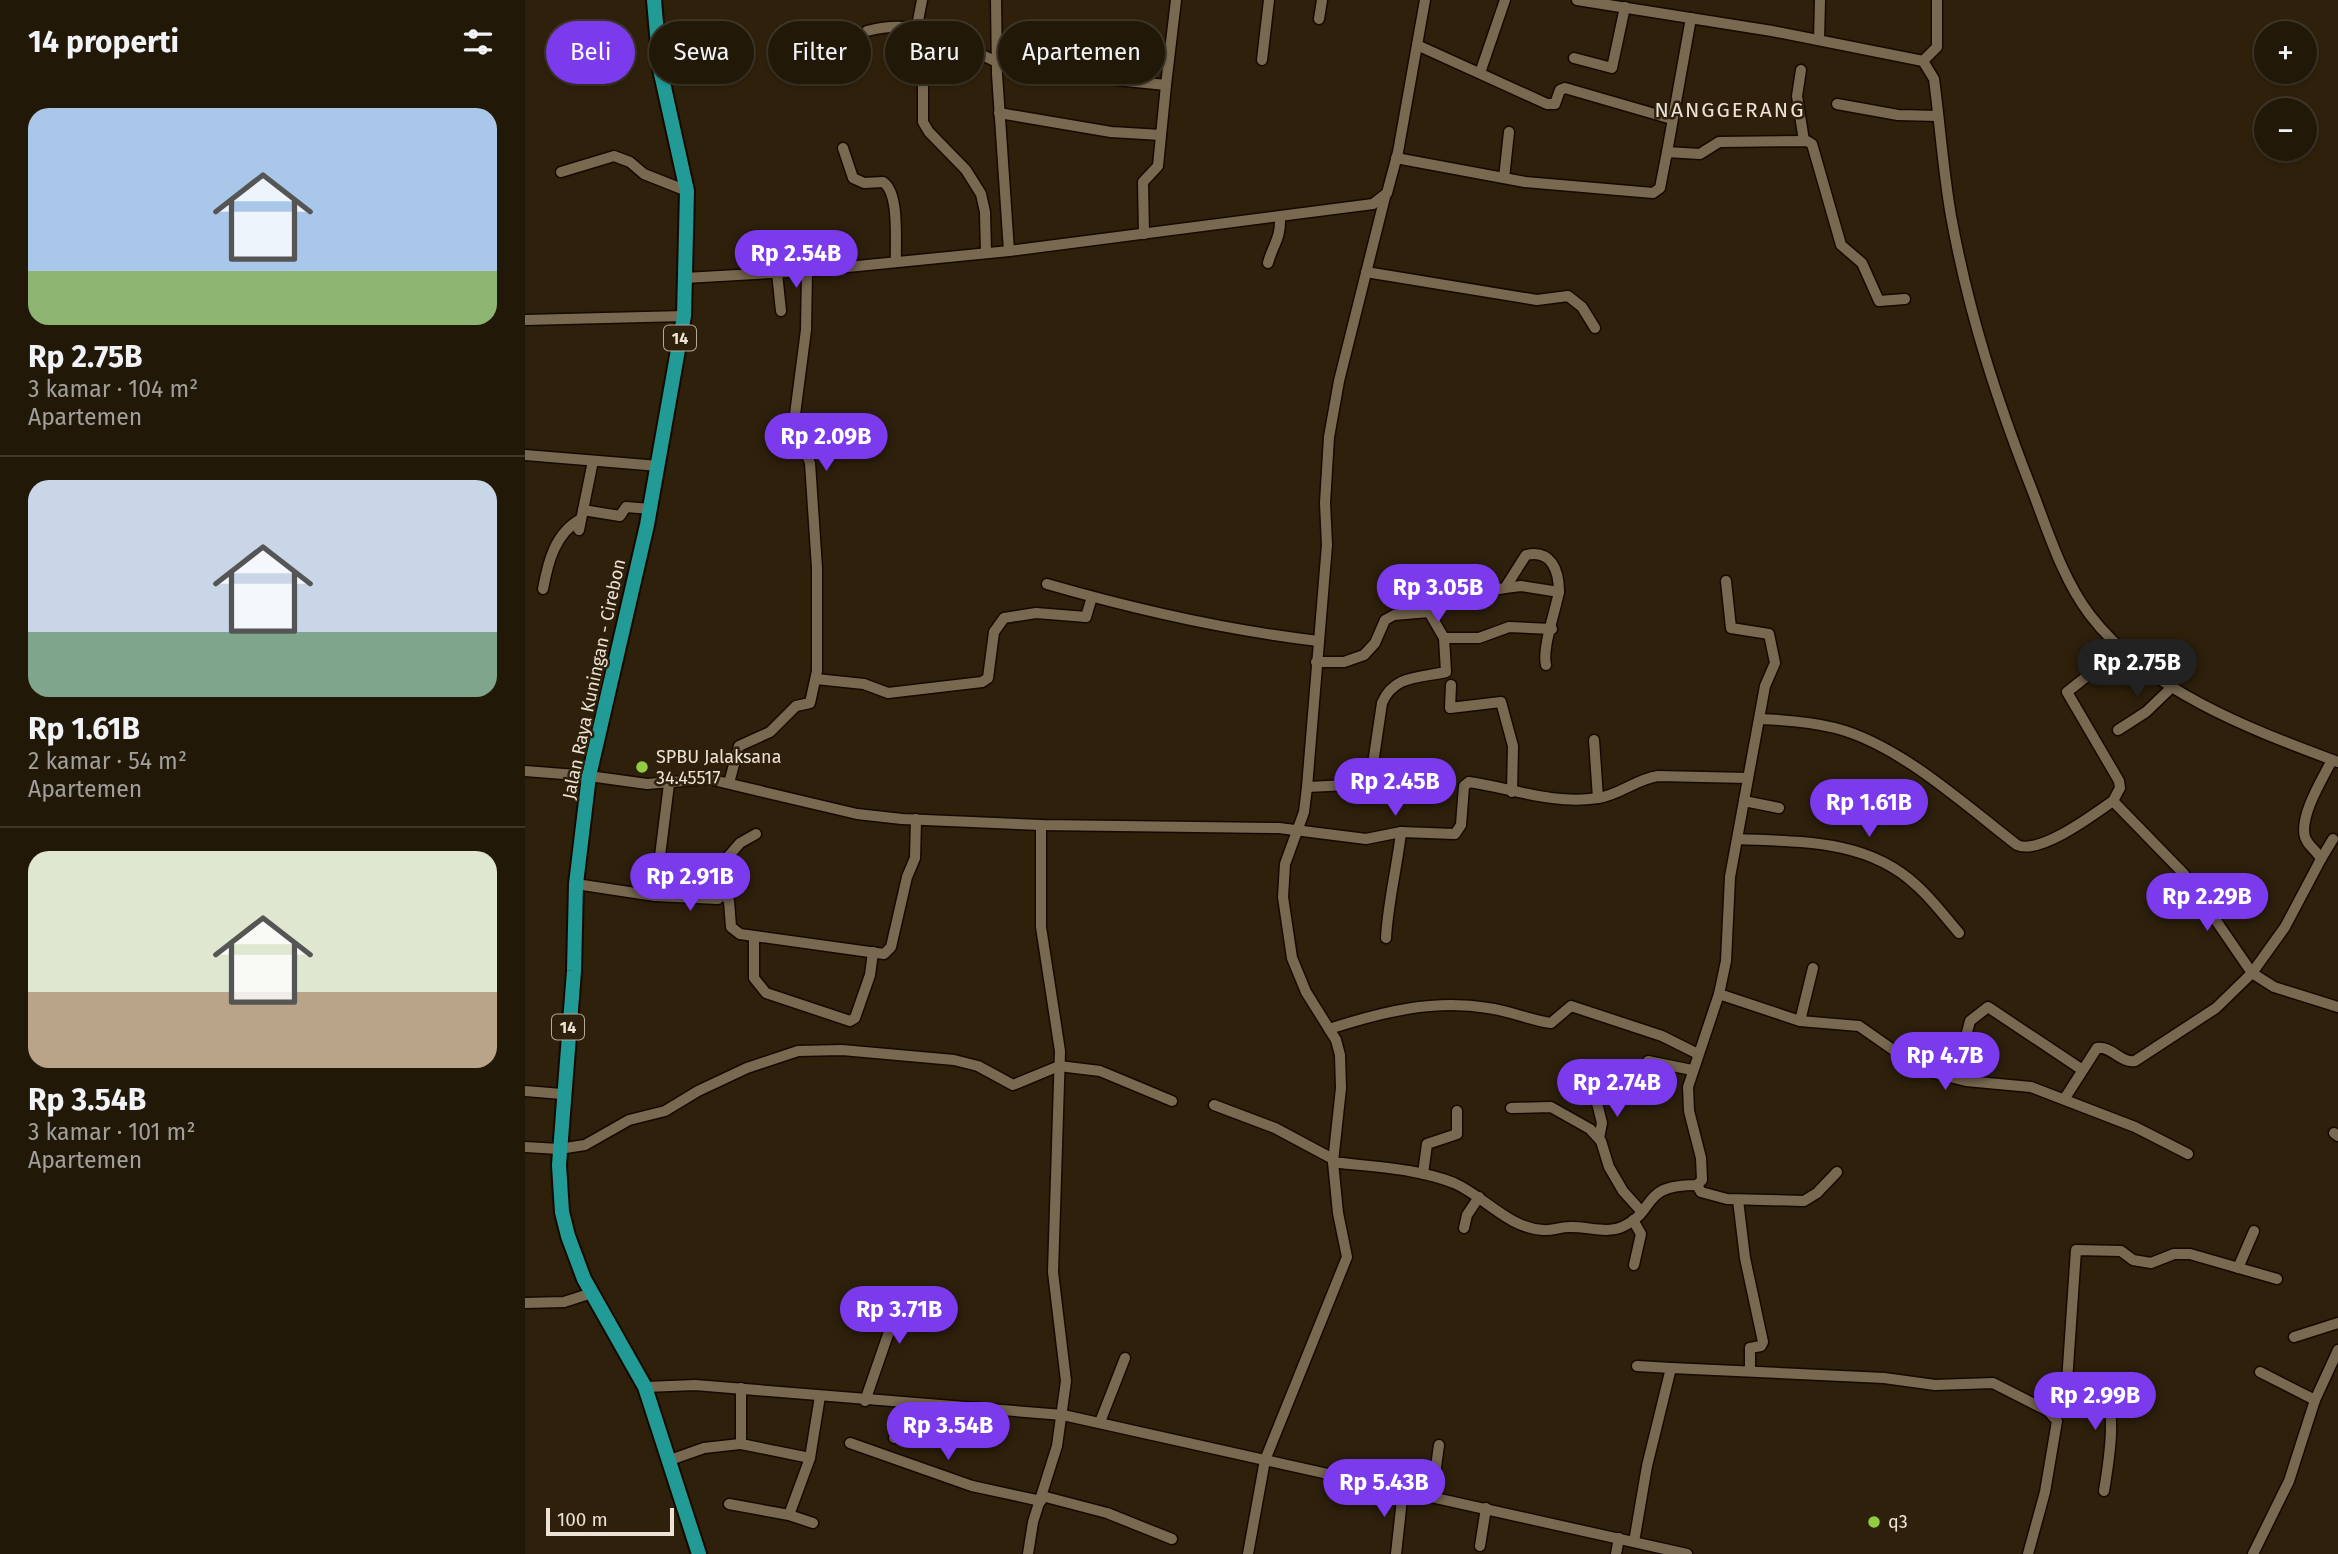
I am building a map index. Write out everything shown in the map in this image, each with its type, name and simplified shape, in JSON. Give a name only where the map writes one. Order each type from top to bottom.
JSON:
[{"type":"highway","name":"Jalan Raya Kuningan - Cirebon","points":[[654,6],[660,69],[687,191],[684,316],[651,509],[589,776],[576,884],[574,971],[559,1149],[562,1212],[576,1257],[592,1293],[645,1387],[699,1554]]},
{"type":"street","points":[[918,21],[922,0]]},
{"type":"street","points":[[996,0],[999,113],[1009,251]]},
{"type":"street","points":[[1144,234],[1143,181],[1156,170],[1176,0]]},
{"type":"street","points":[[1262,60],[1269,0]]},
{"type":"street","points":[[1319,19],[1322,0]]},
{"type":"street","points":[[1248,1554],[1265,1460],[1347,1257],[1338,1213],[1333,1161],[1341,1072],[1336,1040],[1306,992],[1292,958],[1285,924],[1285,864],[1299,830],[1307,787],[1327,545],[1325,503],[1334,400],[1396,158],[1425,0]]},
{"type":"street","points":[[1480,73],[1506,0]]},
{"type":"street","points":[[1577,0],[1819,40],[1923,61],[1934,79],[1953,223],[1995,396],[2071,582],[2091,616],[2128,652],[2172,687],[2230,719],[2335,761],[2311,801],[2305,827],[2305,838],[2321,859]]},
{"type":"street","points":[[1819,40],[1820,0]]},
{"type":"street","points":[[1923,61],[1937,47],[1937,0]]},
{"type":"street","points":[[1574,58],[1613,67],[1625,7]]},
{"type":"street","points":[[1396,158],[1504,178],[1653,193],[1660,188],[1691,18]]},
{"type":"street","points":[[1417,46],[1547,104],[1555,104],[1560,90],[1565,88],[1672,119]]},
{"type":"street","points":[[984,56],[997,62]]},
{"type":"street","points":[[1801,70],[1797,96],[1804,141]]},
{"type":"street","points":[[923,84],[923,122],[929,132],[966,170],[981,194],[985,212],[986,253]]},
{"type":"street","points":[[1156,84],[1166,85]]},
{"type":"street","points":[[1837,104],[1898,115],[1938,116]]},
{"type":"street","points":[[999,113],[1104,131],[1161,135]]},
{"type":"street","points":[[1504,178],[1509,132]]},
{"type":"street","points":[[1667,152],[1700,154],[1719,142],[1804,141],[1812,144],[1819,160],[1841,245],[1862,263],[1879,301],[1905,299]]},
{"type":"street","points":[[843,148],[848,172],[853,178],[864,183],[883,182],[890,187],[895,213],[896,261]]},
{"type":"street","points":[[561,172],[614,156],[630,162],[644,174],[687,191]]},
{"type":"street","points":[[685,278],[807,271],[1009,251],[1361,208],[1385,197]]},
{"type":"street","points":[[1269,263],[1270,251],[1280,239],[1280,217]]},
{"type":"street","points":[[729,783],[739,746],[770,732],[796,706],[810,703],[816,679],[817,568],[812,481],[810,463],[794,422],[806,330],[807,271]]},
{"type":"street","points":[[1366,272],[1537,300],[1569,296],[1583,307],[1595,328]]},
{"type":"street","points":[[777,273],[781,311]]},
{"type":"street","points":[[525,320],[684,316]]},
{"type":"street","points":[[525,455],[659,466]]},
{"type":"street","points":[[579,530],[593,461]]},
{"type":"street","points":[[543,589],[549,554],[568,527],[582,514],[614,517],[620,516],[626,506],[651,509]]},
{"type":"street","points":[[1505,588],[1525,555],[1544,555],[1556,568],[1559,592],[1552,629],[1543,652],[1546,665]]},
{"type":"street","points":[[1697,1185],[1703,1173],[1687,1100],[1692,1070],[1719,994],[1730,942],[1731,877],[1765,686],[1775,663],[1771,637],[1766,632],[1731,628],[1726,581]]},
{"type":"street","points":[[1047,584],[1215,627],[1318,641]]},
{"type":"street","points":[[1316,662],[1344,662],[1364,655],[1371,649],[1385,620],[1394,615],[1429,612],[1459,596],[1521,586],[1559,592]]},
{"type":"street","points":[[816,679],[864,684],[888,693],[982,682],[989,678],[994,632],[1004,618],[1035,613],[1086,617],[1092,597]]},
{"type":"street","points":[[1307,787],[1370,785],[1382,703],[1387,691],[1397,681],[1446,672],[1444,638],[1429,612]]},
{"type":"street","points":[[1444,638],[1479,638],[1505,627],[1552,629]]},
{"type":"street","points":[[1760,719],[1799,722],[1856,735],[1920,770],[2020,846],[2031,847],[2069,830],[2113,802],[2120,788],[2119,781],[2067,692],[2091,673],[2128,652]]},
{"type":"street","points":[[1451,685],[1450,708],[1501,702],[1513,746],[1512,792]]},
{"type":"street","points":[[2118,730],[2146,712],[2172,687]]},
{"type":"street","points":[[1594,740],[1598,798]]},
{"type":"street","points":[[525,771],[669,785],[701,779],[729,783],[857,814],[916,819],[1041,825],[1299,830],[1366,839],[1401,832],[1455,834],[1461,825],[1466,783],[1552,799],[1598,798],[1618,793],[1647,778],[1658,776],[1748,779]]},
{"type":"street","points":[[655,896],[669,785]]},
{"type":"street","points":[[1744,801],[1779,808]]},
{"type":"street","points":[[2113,802],[2184,874],[2252,973],[2274,986],[2338,1007]]},
{"type":"street","points":[[756,834],[740,843],[727,858],[724,894],[730,905],[732,929],[754,937],[884,954],[891,947],[907,877],[915,858],[916,819]]},
{"type":"street","points":[[1028,1554],[1033,1522],[1042,1499],[1063,1415],[1066,1359],[1053,1272],[1061,1051],[1041,927],[1041,825]]},
{"type":"street","points":[[1386,938],[1388,903],[1396,875],[1401,832]]},
{"type":"street","points":[[1738,839],[1814,842],[1854,849],[1915,883],[1959,933]]},
{"type":"street","points":[[2065,1098],[2081,1069],[2100,1046],[2127,1062],[2138,1060],[2215,1008],[2252,973],[2285,927],[2333,839]]},
{"type":"street","points":[[576,884],[655,896],[716,900],[724,894]]},
{"type":"street","points":[[754,937],[754,978],[766,993],[850,1021],[855,1018],[870,975],[873,952]]},
{"type":"street","points":[[1800,1021],[1813,968]]},
{"type":"street","points":[[1719,994],[1800,1021],[1859,1026],[1922,1070],[1955,1078],[2031,1087],[2065,1098],[2188,1154]]},
{"type":"street","points":[[1329,1029],[1375,1014],[1454,1003],[1491,1008],[1552,1023],[1566,1007],[1571,1006],[1662,1037],[1698,1054]]},
{"type":"street","points":[[1955,1078],[1970,1021],[1988,1007],[1995,1009],[2016,1028],[2081,1069]]},
{"type":"street","points":[[525,1147],[559,1149],[591,1142],[629,1119],[665,1111],[698,1091],[747,1069],[798,1051],[908,1055],[967,1062],[1010,1085],[1024,1083],[1059,1066],[1100,1072],[1172,1101]]},
{"type":"street","points":[[1599,1138],[1602,1123],[1594,1091],[1600,1081],[1638,1078],[1648,1061],[1692,1070]]},
{"type":"street","points":[[525,1091],[562,1094]]},
{"type":"street","points":[[1214,1105],[1275,1128],[1333,1161],[1423,1174],[1454,1183],[1514,1221],[1544,1230],[1570,1227],[1615,1229],[1633,1220],[1664,1188],[1697,1185]]},
{"type":"street","points":[[1511,1108],[1551,1107],[1590,1129],[1599,1138],[1609,1167],[1623,1191],[1641,1211]]},
{"type":"street","points":[[1423,1174],[1427,1144],[1457,1133],[1457,1111]]},
{"type":"street","points":[[1697,1185],[1701,1192],[1738,1200],[1809,1199],[1837,1171]]},
{"type":"street","points":[[1464,1228],[1467,1215],[1479,1197]]},
{"type":"street","points":[[1738,1200],[1745,1258],[1763,1342],[1761,1346],[1750,1348],[1751,1371]]},
{"type":"street","points":[[1633,1220],[1641,1234],[1634,1265]]},
{"type":"street","points":[[2238,1268],[2254,1231]]},
{"type":"street","points":[[2048,1411],[2064,1393],[2067,1382],[2076,1250],[2121,1251],[2133,1260],[2151,1262],[2174,1254],[2190,1254],[2277,1279]]},
{"type":"street","points":[[525,1303],[564,1302],[592,1293]]},
{"type":"street","points":[[2294,1337],[2338,1323]]},
{"type":"street","points":[[865,1401],[892,1324]]},
{"type":"street","points":[[2253,1554],[2289,1481],[2315,1400],[2338,1350]]},
{"type":"street","points":[[1100,1422],[1125,1358]]},
{"type":"street","points":[[1637,1366],[1884,1378],[1935,1385],[1989,1382],[2048,1411],[2056,1425],[2045,1492],[2028,1554]]},
{"type":"street","points":[[1634,1542],[1647,1466],[1671,1368]]},
{"type":"street","points":[[2260,1372],[2315,1400]]},
{"type":"street","points":[[2067,1382],[2103,1394],[2109,1404],[2111,1426],[2104,1491]]},
{"type":"street","points":[[645,1387],[741,1388],[865,1401],[1063,1415],[1687,1554]]},
{"type":"street","points":[[740,1444],[741,1388]]},
{"type":"street","points":[[789,1514],[810,1458],[820,1396]]},
{"type":"street","points":[[894,1438],[905,1403]]},
{"type":"street","points":[[850,1443],[972,1486],[1107,1513],[1172,1539]]},
{"type":"street","points":[[670,1460],[711,1447],[740,1444],[810,1458]]},
{"type":"street","points":[[1431,1496],[1439,1445]]},
{"type":"street","points":[[1396,1554],[1403,1490]]},
{"type":"street","points":[[729,1504],[789,1514],[813,1523]]},
{"type":"street","points":[[1480,1546],[1486,1508]]},
{"type":"street","points":[[1616,1554],[1619,1538]]},
{"type":"place","name":"SPBU Jalaksana 34.45517","points":[[642,767]]},
{"type":"place","name":"q3","points":[[1874,1522]]},
{"type":"district","name":"NANGGERANG","points":[[1730,110]]}]
